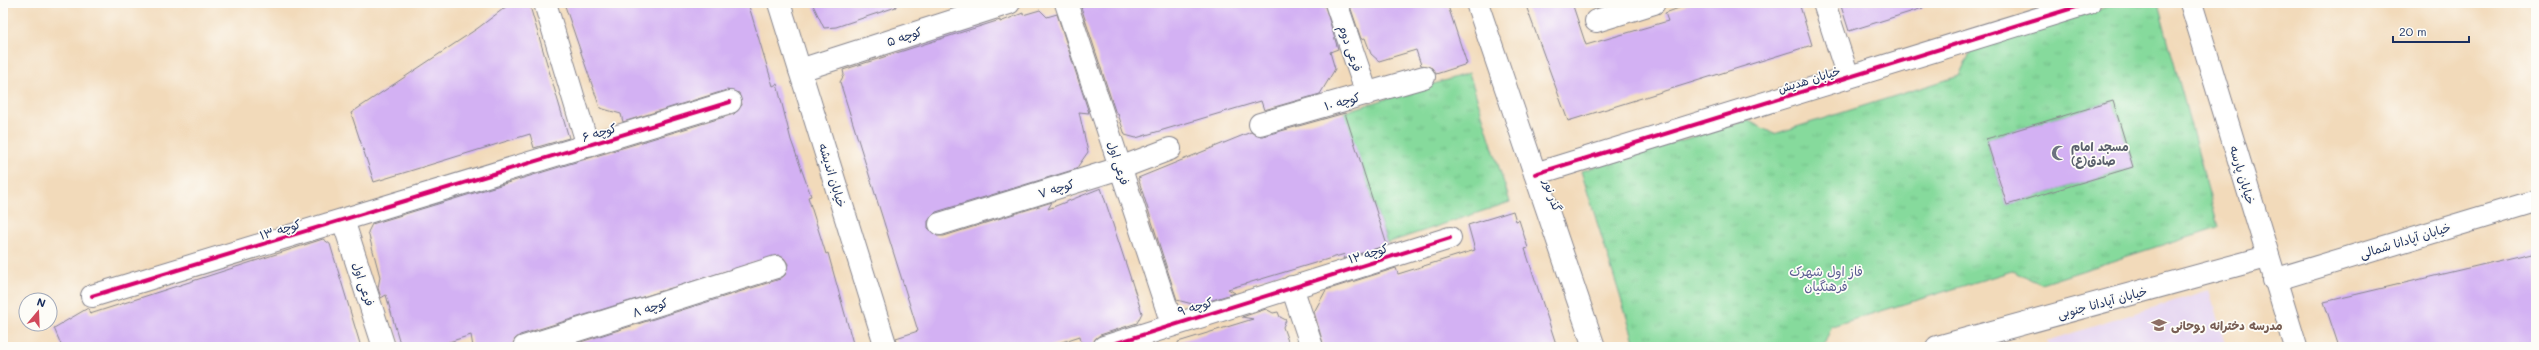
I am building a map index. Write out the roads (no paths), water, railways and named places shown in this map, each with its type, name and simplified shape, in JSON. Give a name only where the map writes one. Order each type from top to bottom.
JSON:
[{"type":"street","points":[[545,3],[588,146]]},
{"type":"street","name":"خیابان اندیشه","points":[[779,3],[886,347]]},
{"type":"street","name":"کوچه ۵","points":[[800,70],[1009,3]]},
{"type":"street","name":"فرعی اول","points":[[1066,3],[1172,324]]},
{"type":"street","name":"فرعی دوم","points":[[1336,3],[1367,94]]},
{"type":"street","name":"گذر نور","points":[[1477,3],[1594,347]]},
{"type":"street","points":[[1596,21],[1654,3]]},
{"type":"street","points":[[1824,3],[1848,78]]},
{"type":"street","name":"خیابان هدیش","points":[[1535,174],[2089,3]]},
{"type":"street","name":"خیابان پارسه","points":[[2191,3],[2274,280],[2296,347]]},
{"type":"street","name":"کوچه ۱۰","points":[[1260,124],[1424,77]]},
{"type":"street","name":"کوچه ۶","points":[[473,180],[730,102]]},
{"type":"street","name":"کوچه ۷","points":[[940,224],[1120,168],[1170,149]]},
{"type":"street","name":"کوچه ۱۳","points":[[92,296],[473,180]]},
{"type":"street","name":"خیابان آپادانا شمالی","points":[[2274,280],[2536,201]]},
{"type":"street","name":"فرعی اول","points":[[343,220],[384,347]]},
{"type":"street","name":"کوچه ۱۲","points":[[1292,287],[1450,238]]},
{"type":"street","name":"خیابان آپادانا جنوبی","points":[[1937,347],[2267,257]]},
{"type":"street","name":"کوچه ۸","points":[[524,347],[776,267]]},
{"type":"street","points":[[1292,287],[1312,347]]},
{"type":"street","name":"کوچه ۹","points":[[1104,347],[1172,324],[1292,287]]},
{"type":"place","name":"مسجد امام صادق(ع)","points":[[2059,153]]},
{"type":"place","name":"مدرسه دخترانه روحانی","points":[[2159,325]]},
{"type":"district","name":"فاز اول شهرک فرهنگیان","points":[[1826,278]]}]
